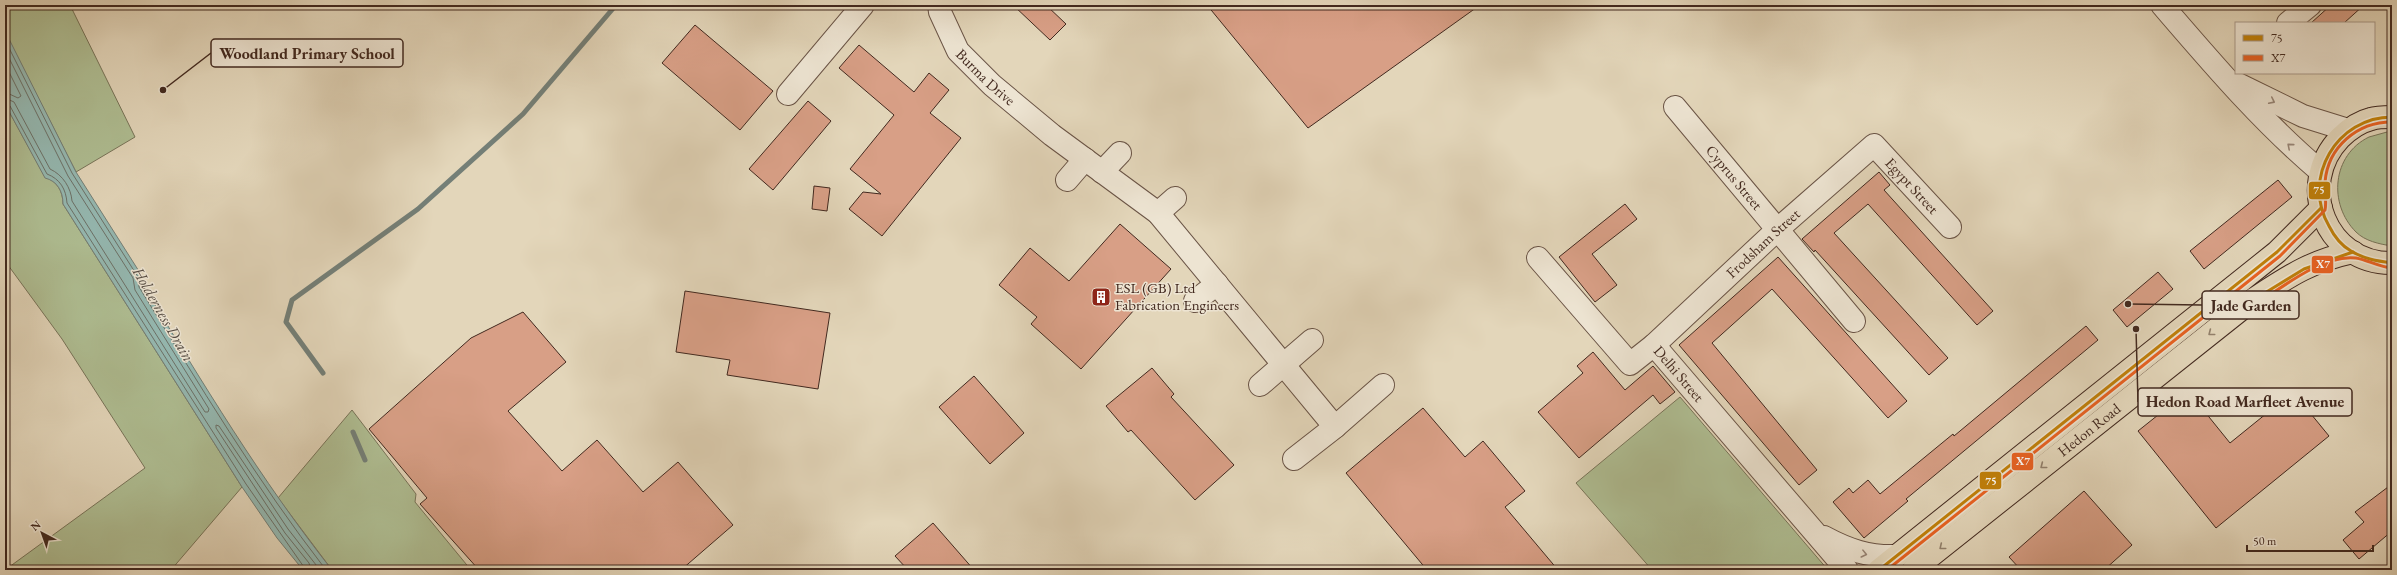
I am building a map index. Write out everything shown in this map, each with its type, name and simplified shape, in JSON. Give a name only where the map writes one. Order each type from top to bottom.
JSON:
[{"type":"highway","points":[[2392,117],[2370,119],[2348,130],[2331,148],[2320,170],[2318,193],[2321,208],[2331,232],[2344,247],[2381,263],[2392,263]]},
{"type":"highway","name":"Hedon Road","points":[[1879,570],[2272,256],[2321,208]]},
{"type":"highway","name":"Hedon Road","points":[[1913,570],[2254,300],[2298,271],[2325,258],[2353,252]]},
{"type":"street","points":[[788,94],[863,5]]},
{"type":"street","name":"Burma Drive","points":[[939,5],[940,12],[958,51],[992,85],[1052,135],[1158,213],[1335,427]]},
{"type":"street","points":[[2162,5],[2230,73],[2286,142],[2320,170]]},
{"type":"street","points":[[2289,22],[2310,5]]},
{"type":"street","points":[[2230,73],[2303,116],[2348,130]]},
{"type":"street","name":"Cyprus Street","points":[[1675,107],[1854,321]]},
{"type":"street","name":"Frodsham Street","points":[[1654,345],[1778,229],[1874,145]]},
{"type":"street","name":"Egypt Street","points":[[1874,145],[1950,227]]},
{"type":"street","points":[[1067,180],[1120,153]]},
{"type":"street","points":[[1158,213],[1175,198]]},
{"type":"street","name":"Delhi Street","points":[[1538,258],[1630,364],[1654,345],[1847,570]]},
{"type":"street","points":[[1195,302],[1217,284]]},
{"type":"street","points":[[1260,385],[1312,340]]},
{"type":"street","points":[[1294,460],[1383,385]]},
{"type":"street","name":"Delhi Street","points":[[1816,533],[1846,549],[1867,555],[1896,556]]},
{"type":"green space","points":[[5,5],[70,5],[135,137],[76,172],[5,33]]},
{"type":"green space","points":[[5,104],[45,177],[53,181],[58,187],[62,195],[63,204],[242,487],[171,570],[5,570],[145,468],[62,339],[5,261]]},
{"type":"green space","points":[[2392,132],[2392,246],[2368,240],[2356,232],[2347,221],[2341,208],[2338,194],[2338,181],[2341,168],[2347,156],[2357,145],[2369,137]]},
{"type":"green space","points":[[1680,397],[1828,570],[1652,570],[1576,483]]},
{"type":"green space","points":[[352,410],[416,494],[415,502],[471,570],[332,570],[278,498]]},
{"type":"water","points":[[5,31],[76,172],[142,276],[143,285],[233,430],[281,501],[332,570],[303,570],[277,538],[242,487],[63,204],[62,195],[58,187],[49,179],[45,178],[5,104]]},
{"type":"building","points":[[1013,5],[1046,5],[1066,24],[1050,40]]},
{"type":"building","points":[[1207,5],[1480,5],[1308,128]]},
{"type":"building","points":[[2331,5],[2364,5],[2345,22],[2312,22]]},
{"type":"building","points":[[695,25],[773,91],[740,130],[662,63]]},
{"type":"building","points":[[859,45],[914,92],[929,73],[949,90],[930,113],[961,138],[882,236],[849,209],[863,192],[881,194],[850,169],[894,115],[839,68]]},
{"type":"building","points":[[808,101],[831,121],[773,190],[749,169]]},
{"type":"building","points":[[1879,172],[1890,185],[1884,190],[1993,311],[1977,325],[1868,204],[1834,233],[1948,358],[1929,375],[1815,250],[1814,252],[1802,239]]},
{"type":"building","points":[[2278,180],[2292,197],[2204,269],[2190,251]]},
{"type":"building","points":[[814,186],[830,188],[827,211],[812,209]]},
{"type":"building","points":[[1625,204],[1637,219],[1592,254],[1617,285],[1595,302],[1559,257]]},
{"type":"building","name":"ESL (GB) Ltd Fabrication Engineers","points":[[1120,224],[1171,269],[1081,369],[1031,324],[1037,317],[999,285],[1030,248],[1069,281]]},
{"type":"building","points":[[1778,257],[1907,401],[1888,418],[1772,289],[1712,343],[1817,470],[1799,485],[1679,345]]},
{"type":"building","points":[[2158,272],[2173,289],[2127,327],[2113,310]]},
{"type":"building","points":[[685,291],[830,313],[818,389],[727,375],[730,360],[676,352]]},
{"type":"building","points":[[523,312],[566,362],[508,411],[562,471],[597,440],[643,492],[678,462],[733,525],[681,570],[479,570],[420,504],[427,498],[369,429],[471,338]]},
{"type":"building","points":[[2086,326],[2098,340],[1906,499],[1908,501],[1864,538],[1833,502],[1849,488],[1853,493],[1868,480],[1880,494],[1953,434],[1954,436]]},
{"type":"building","points":[[1593,352],[1625,390],[1653,366],[1675,392],[1660,404],[1653,395],[1579,458],[1538,412],[1583,373],[1577,366]]},
{"type":"building","points":[[1152,368],[1174,394],[1171,397],[1234,465],[1195,500],[1131,430],[1128,432],[1106,406]]},
{"type":"building","points":[[974,376],[1024,433],[990,464],[939,407]]},
{"type":"building","points":[[2188,391],[2230,443],[2293,392],[2329,436],[2216,528],[2138,431]]},
{"type":"building","points":[[1423,408],[1465,457],[1483,441],[1525,491],[1505,507],[1558,570],[1427,570],[1346,473]]},
{"type":"building","points":[[2392,484],[2392,531],[2359,559],[2343,540],[2364,522],[2355,512]]},
{"type":"building","points":[[2084,491],[2132,545],[2104,570],[2021,570],[2009,557]]},
{"type":"building","points":[[933,523],[974,570],[908,570],[895,556]]},
{"type":"waterway","points":[[323,373],[286,322],[292,300],[418,209],[523,114],[616,5]]},
{"type":"waterway","points":[[353,432],[365,460]]},
{"type":"transit line","name":"75","points":[[2392,117],[2372,120],[2355,127],[2341,139],[2329,154],[2322,170],[2319,189],[2321,208],[2331,230],[2341,244],[2356,254],[2366,258],[2392,263]]},
{"type":"transit line","name":"X7","points":[[1887,570],[2280,256],[2325,210],[2325,182],[2327,169],[2338,148],[2346,139],[2367,126],[2392,122]]},
{"type":"transit line","name":"75","points":[[1879,570],[2277,252],[2321,208]]},
{"type":"transit line","name":"75","points":[[2260,296],[2304,269],[2353,252]]},
{"type":"transit line","name":"X7","points":[[2261,301],[2293,279],[2331,261],[2344,258],[2356,258],[2392,268]]},
{"type":"place","name":"Woodland Primary School","points":[[163,90]]},
{"type":"place","name":"ESL (GB) Ltd Fabrication Engineers","points":[[1101,297]]},
{"type":"place","name":"Jade Garden","points":[[2128,304]]},
{"type":"place","name":"Hedon Road Marfleet Avenue","points":[[2136,329]]},
{"type":"water label","name":"Holderness Drain","points":[[164,314]]}]
